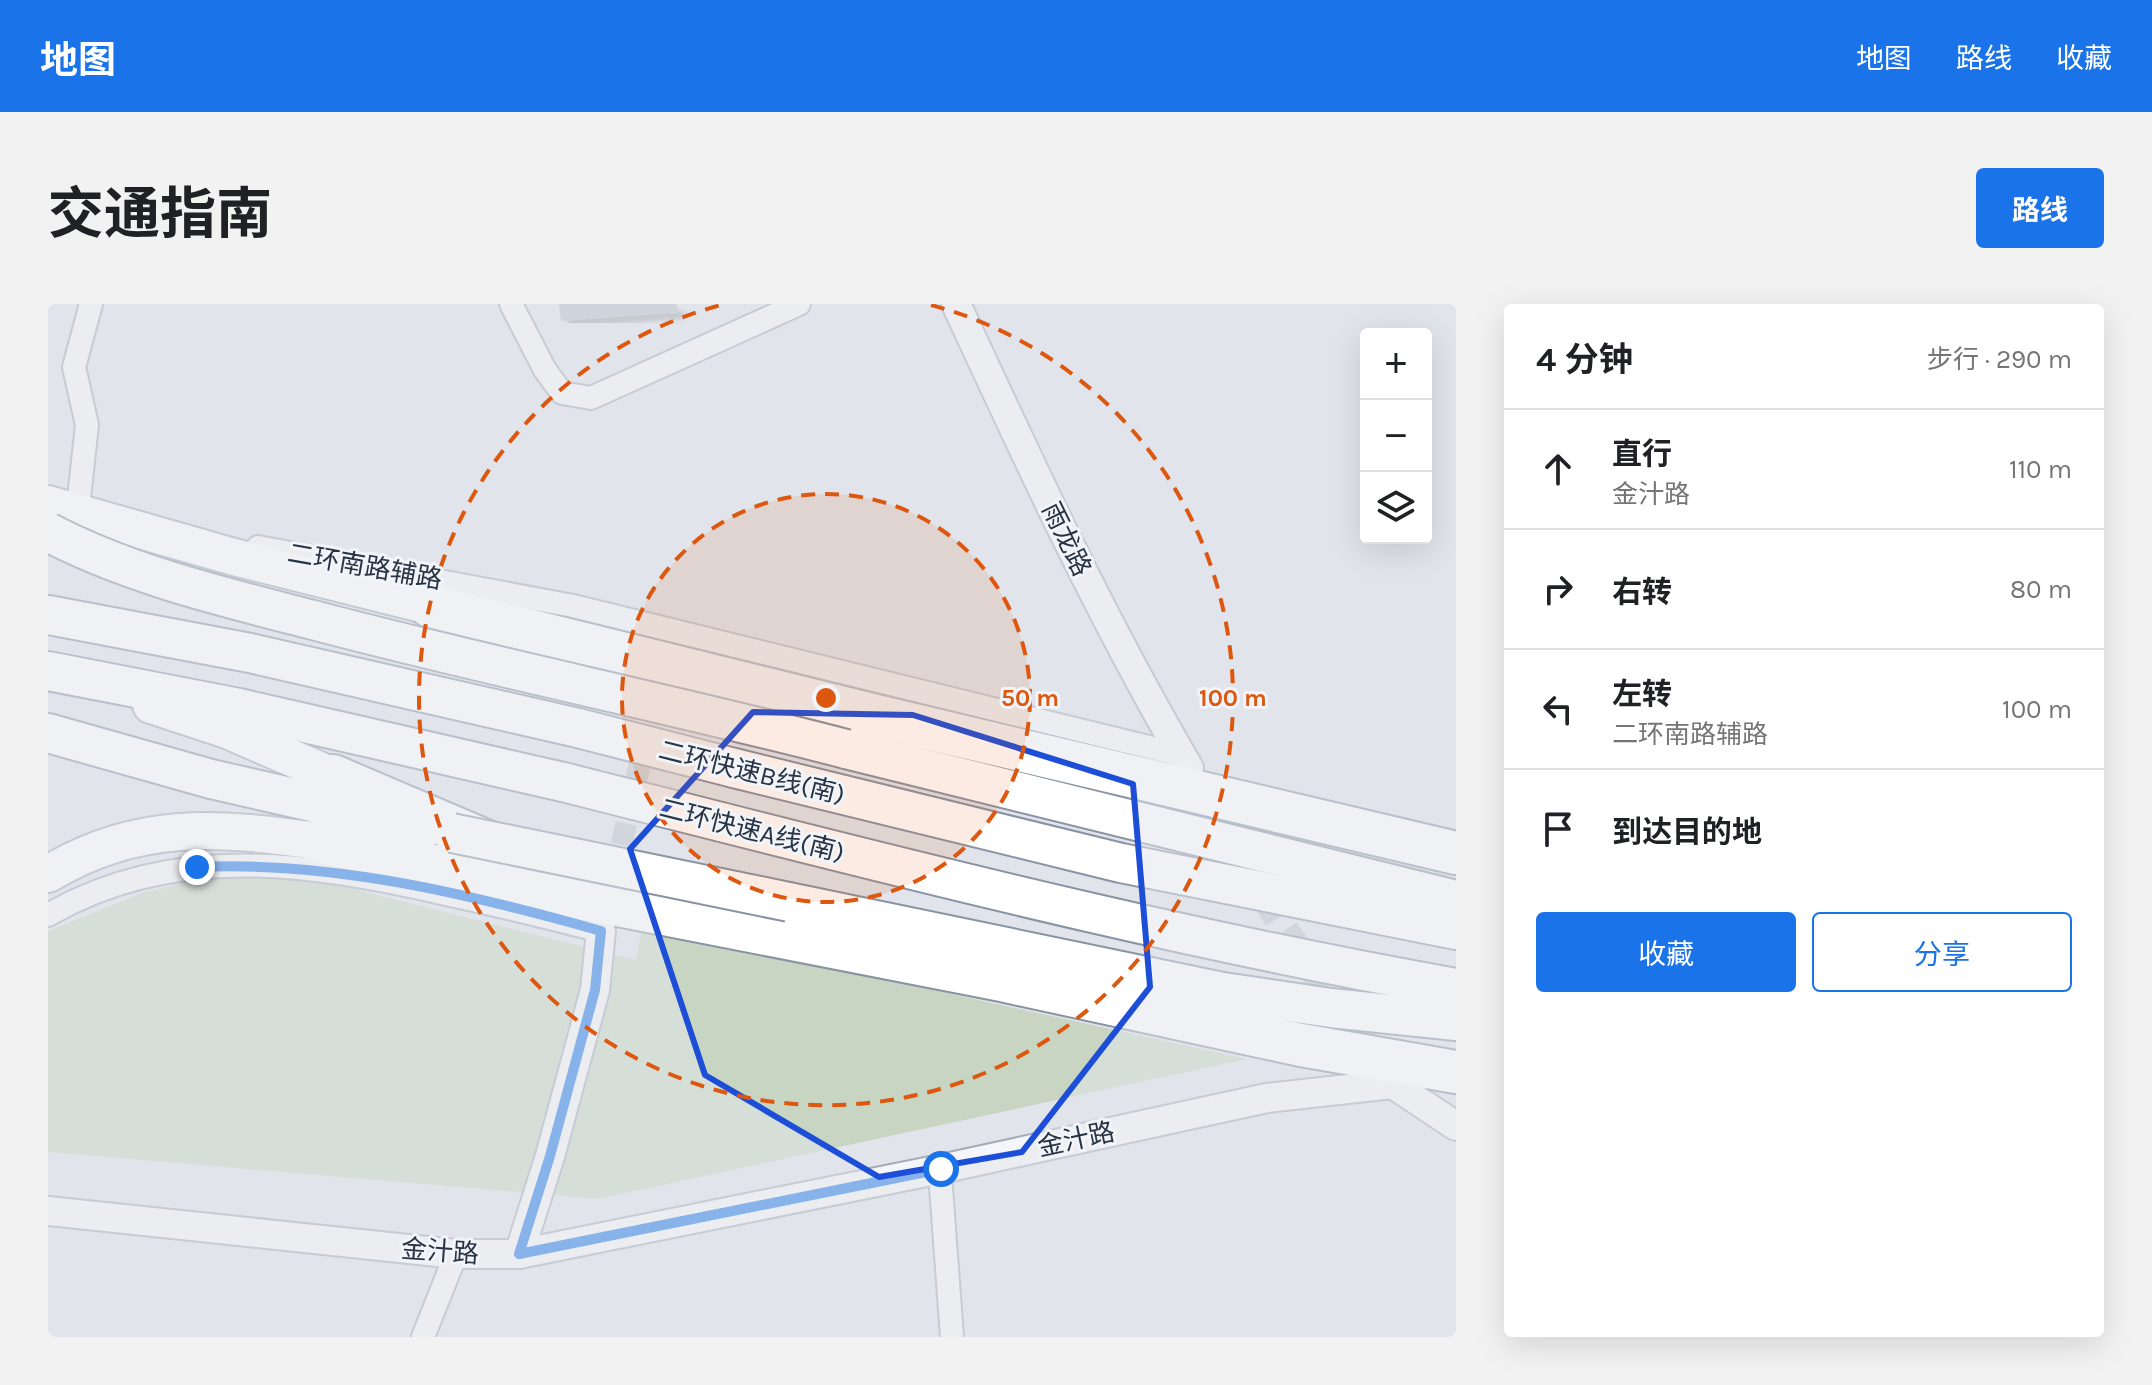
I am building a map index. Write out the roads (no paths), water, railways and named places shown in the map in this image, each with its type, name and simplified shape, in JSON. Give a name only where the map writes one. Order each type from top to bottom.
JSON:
[{"type":"highway","points":[[48,532],[154,574],[286,613],[1456,900]]},
{"type":"highway","points":[[430,606],[916,726],[1456,853]]},
{"type":"highway","name":"二环快速B线(南)","points":[[48,615],[345,673],[1121,863],[1456,930]]},
{"type":"highway","name":"二环快速A线(南)","points":[[48,671],[332,728],[1133,923],[1456,988]]},
{"type":"highway","points":[[48,733],[156,765],[786,920],[1001,980],[1327,1050],[1456,1072]]},
{"type":"highway","points":[[333,776],[472,836],[597,885],[722,924],[786,920]]},
{"type":"highway","points":[[317,841],[582,898],[786,920],[1249,997],[1456,1021]]},
{"type":"main road","points":[[58,503],[234,557],[430,606]]},
{"type":"main road","points":[[48,551],[166,559],[257,571],[430,606]]},
{"type":"main road","points":[[48,682],[133,700],[190,717],[333,776]]},
{"type":"main road","points":[[48,874],[109,846],[159,833],[223,830],[317,841]]},
{"type":"street","points":[[58,503],[87,425],[74,367],[91,304]]},
{"type":"street","points":[[511,304],[545,370],[562,393],[591,398],[799,304]]},
{"type":"street","name":"雨龙路","points":[[956,304],[1119,646],[1185,762]]},
{"type":"street","name":"二环南路辅路","points":[[58,503],[187,533],[484,588],[1185,762]]},
{"type":"street","points":[[48,915],[89,894],[148,875],[197,867],[258,866],[370,878],[602,926],[595,990],[550,1156],[519,1254]]},
{"type":"street","name":"金汁路","points":[[48,1211],[456,1254],[519,1254],[941,1169],[1267,1098],[1388,1078],[1456,1126]]},
{"type":"street","points":[[941,1187],[952,1337]]},
{"type":"street","points":[[423,1337],[456,1254]]},
{"type":"tunnel","points":[[614,877],[668,641]]},
{"type":"tunnel","points":[[1199,786],[1282,926],[1378,1063]]}]
